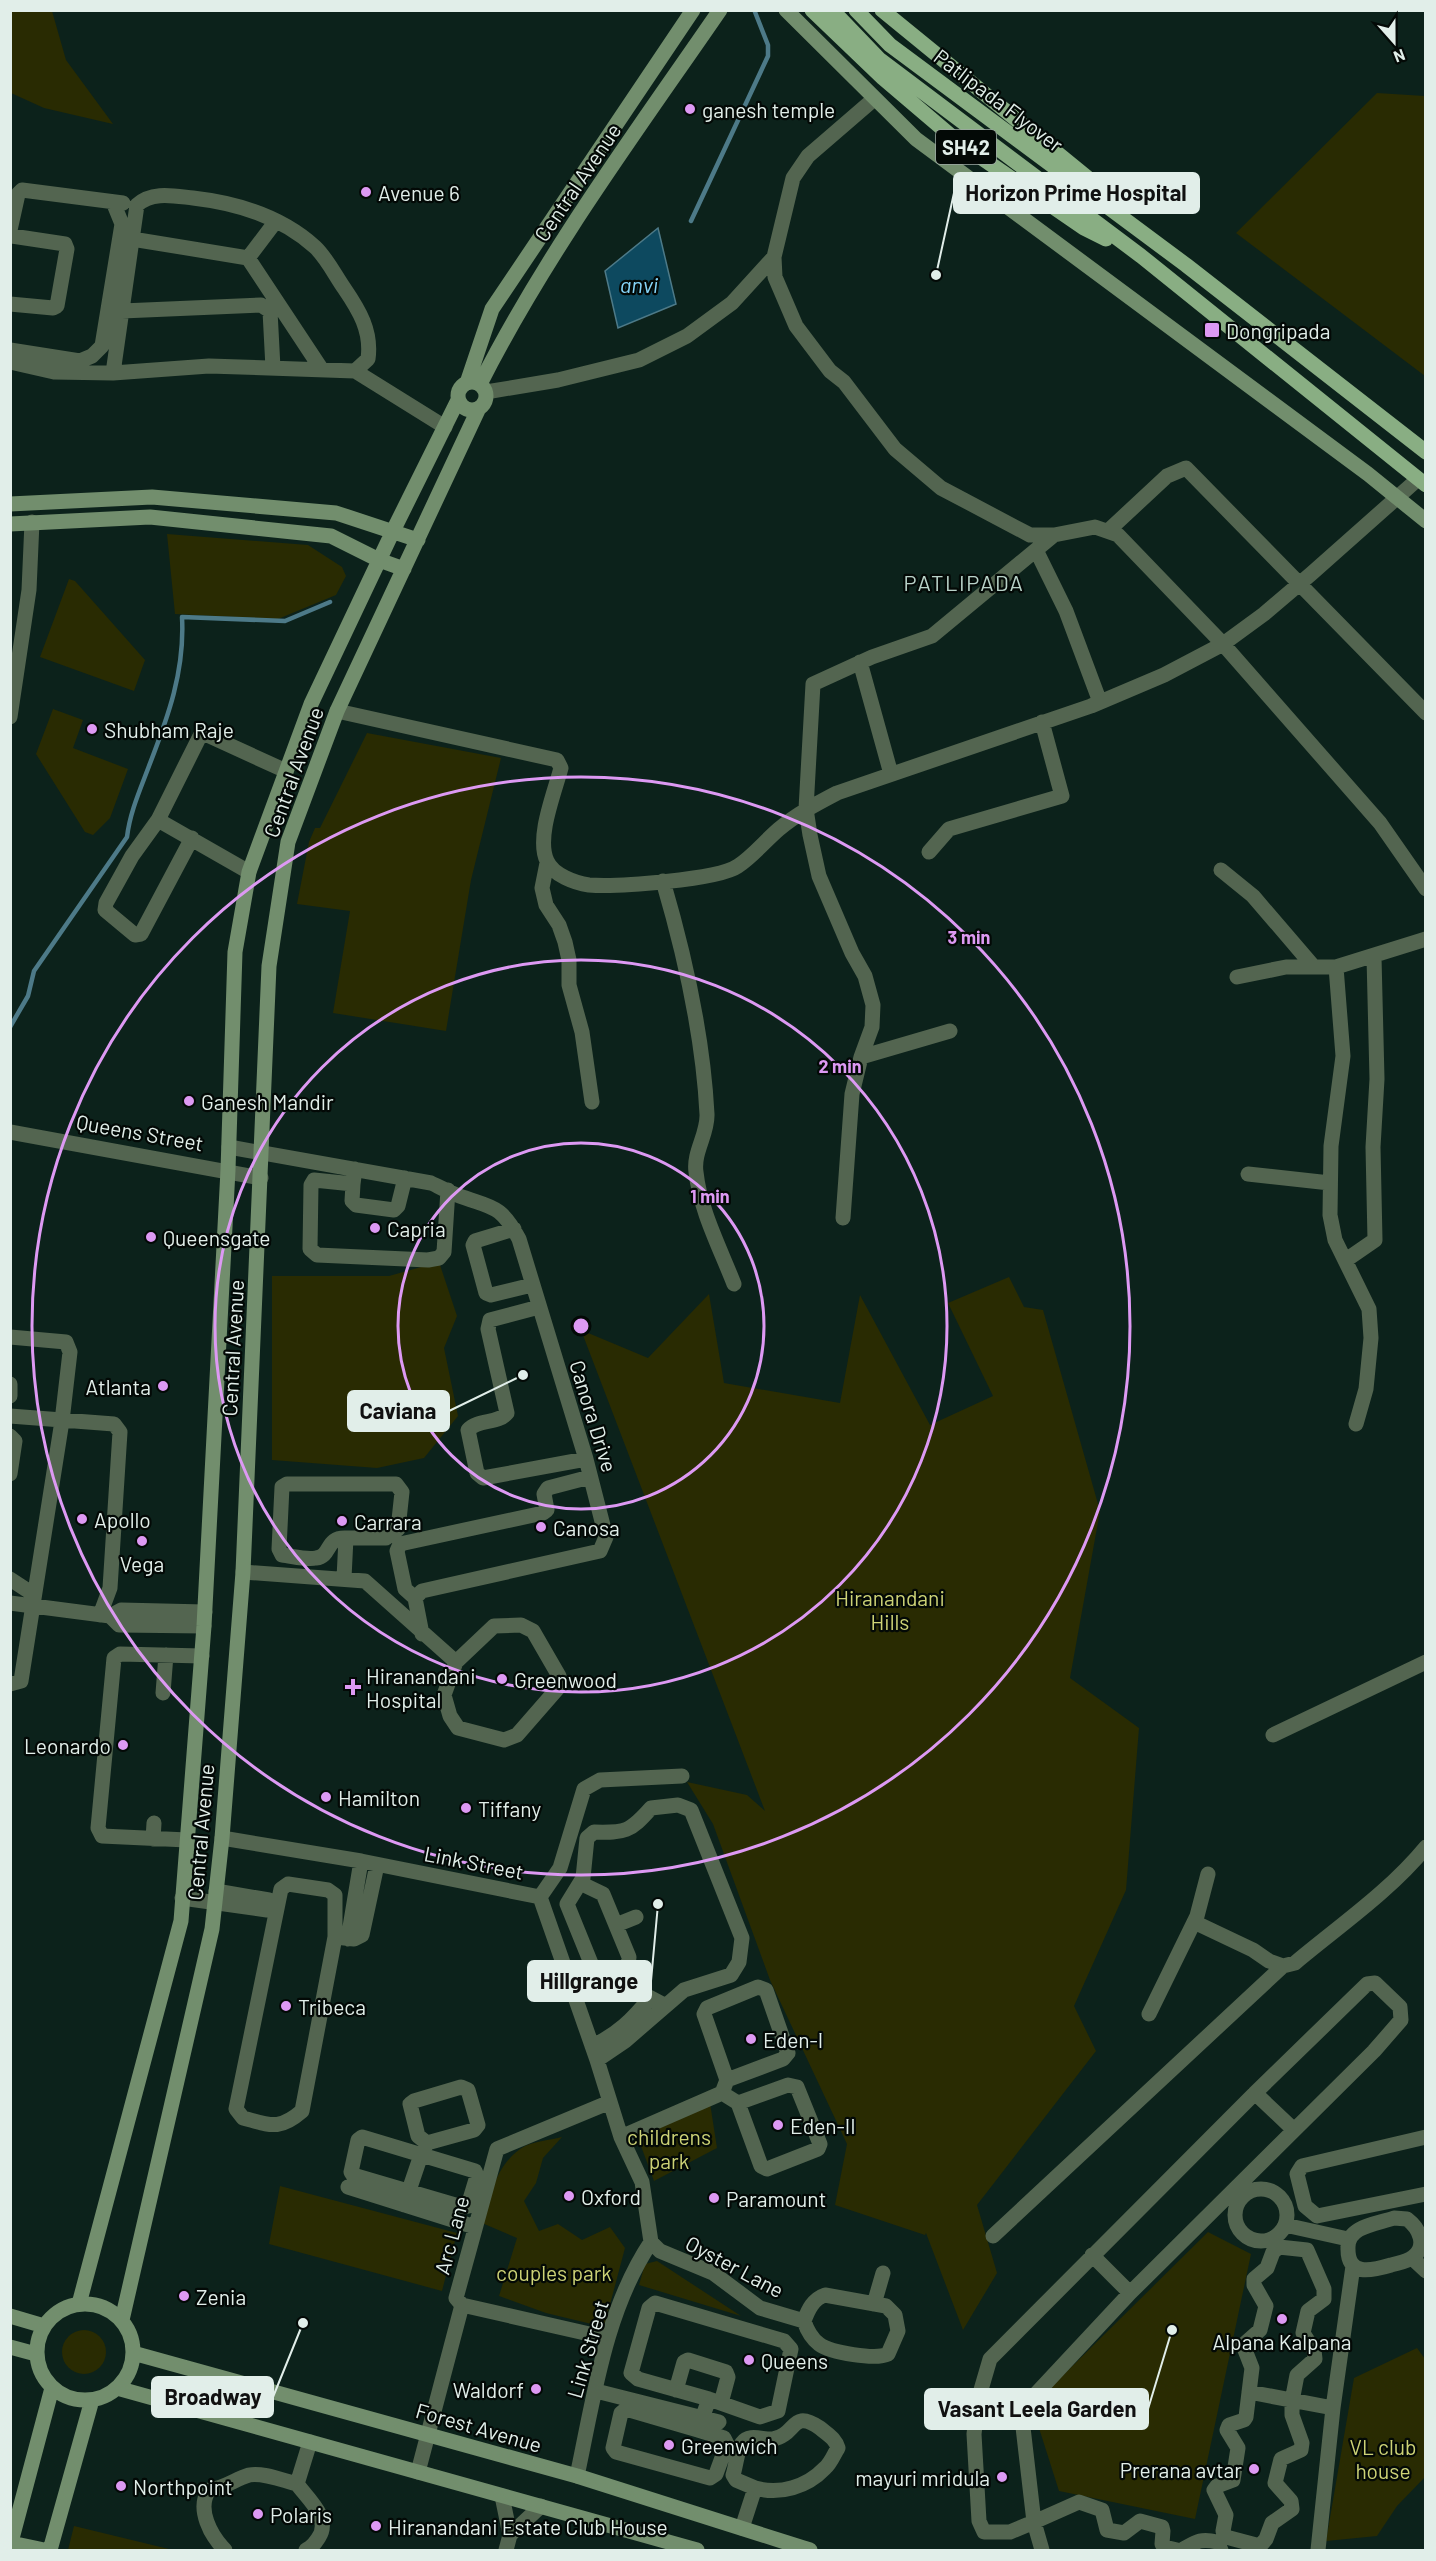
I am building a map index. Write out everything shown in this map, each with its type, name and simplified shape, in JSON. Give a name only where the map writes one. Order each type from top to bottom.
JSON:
[{"type":"main road","name":"Central Avenue","points":[[478,386],[492,309],[693,10]]},
{"type":"main road","name":"Central Avenue","points":[[478,386],[512,320],[560,244],[720,10]]},
{"type":"main road","points":[[786,10],[916,140],[1368,474],[1425,521]]},
{"type":"main road","name":"SH42","points":[[812,10],[883,78],[957,141],[1084,228],[1140,256],[1422,482]]},
{"type":"main road","name":"Patlipada Flyover","points":[[832,10],[879,59],[1140,256]]},
{"type":"main road","name":"Patlipada Flyover","points":[[856,10],[890,45],[1151,240]]},
{"type":"main road","name":"SH42","points":[[882,10],[1105,192],[1151,240],[1425,452]]},
{"type":"main road","points":[[478,386],[485,401],[479,408],[465,408],[458,400],[460,388],[478,386]]},
{"type":"main road","name":"Central Avenue","points":[[79,2304],[181,1921],[202,1656],[228,1170],[235,952],[249,872],[311,704],[458,400]]},
{"type":"main road","name":"Central Avenue","points":[[122,2320],[212,1929],[222,1838],[243,1572],[270,966],[288,842],[337,711],[479,408]]},
{"type":"main road","points":[[10,504],[152,497],[336,513],[418,540]]},
{"type":"main road","points":[[102,499],[103,519]]},
{"type":"main road","points":[[10,524],[150,517],[331,536],[379,560],[404,569]]},
{"type":"main road","points":[[79,2304],[102,2307],[122,2320],[129,2332],[133,2353],[131,2366],[117,2388],[101,2398],[92,2400],[71,2398],[52,2388],[41,2373],[36,2354],[44,2326],[59,2311],[79,2304]]},
{"type":"main road","points":[[10,2316],[44,2326]]},
{"type":"main road","points":[[10,2347],[36,2354]]},
{"type":"main road","name":"Forest Avenue","points":[[133,2353],[577,2476],[810,2550]]},
{"type":"main road","points":[[44,2550],[11,2545],[52,2388]]},
{"type":"main road","points":[[117,2388],[689,2549]]},
{"type":"main road","points":[[50,2550],[92,2400]]},
{"type":"street","points":[[874,99],[808,156],[793,178],[774,257],[775,277],[796,326],[830,371],[844,382],[895,449],[941,488],[1030,535],[1054,535],[1095,527],[1119,535],[1223,644],[1380,823],[1425,889]]},
{"type":"street","points":[[10,180],[16,187],[10,195]]},
{"type":"street","points":[[10,304],[52,308],[57,306],[67,249],[65,244],[12,236],[10,232],[18,194],[22,190],[137,205]]},
{"type":"street","points":[[113,373],[137,205],[146,197],[171,195],[228,202],[286,225],[316,248],[358,308],[370,341],[368,359],[355,371]]},
{"type":"street","points":[[10,350],[80,361],[92,356],[102,346],[122,224],[113,202]]},
{"type":"street","points":[[248,258],[276,221]]},
{"type":"street","points":[[132,239],[248,258],[322,370]]},
{"type":"street","points":[[478,386],[558,380],[639,360],[687,336],[732,303],[774,257]]},
{"type":"street","points":[[122,310],[261,305],[270,311],[273,368]]},
{"type":"street","points":[[10,362],[54,372],[113,373],[209,366],[355,371],[445,428]]},
{"type":"street","points":[[1109,530],[1167,476],[1186,468],[1425,713]]},
{"type":"street","points":[[547,863],[563,877],[587,885],[663,881],[710,875],[737,867],[779,829],[806,809],[837,793],[1100,702],[1164,675],[1223,644],[1300,583],[1397,498],[1422,482]]},
{"type":"street","points":[[10,717],[29,590],[32,522]]},
{"type":"street","points":[[843,1218],[852,1094],[861,1057],[872,1027],[873,1005],[871,991],[819,876],[806,809],[813,684],[860,662],[932,636],[1054,535]]},
{"type":"street","points":[[1036,550],[1066,611],[1100,702]]},
{"type":"street","points":[[860,662],[891,774]]},
{"type":"street","points":[[337,711],[556,760],[561,768],[541,843],[547,863],[542,888],[546,905],[559,925],[565,942],[569,960],[569,985],[582,1032],[592,1102]]},
{"type":"street","points":[[929,852],[949,829],[1062,796],[1042,722]]},
{"type":"street","points":[[192,838],[141,934],[135,935],[105,910],[106,903],[132,856],[158,820],[200,736],[205,734],[286,771]]},
{"type":"street","points":[[158,820],[249,872]]},
{"type":"street","points":[[1221,870],[1253,896],[1313,966]]},
{"type":"street","points":[[663,881],[690,983],[704,1088],[707,1117],[696,1158],[696,1172],[703,1203],[734,1284]]},
{"type":"street","points":[[1237,976],[1286,968],[1336,967],[1374,957],[1425,939]]},
{"type":"street","points":[[1346,1260],[1375,1240],[1373,1147],[1377,1079],[1374,957]]},
{"type":"street","points":[[1336,967],[1343,1056],[1331,1146],[1329,1215],[1335,1240],[1370,1309],[1371,1338],[1366,1389],[1356,1424]]},
{"type":"street","points":[[861,1057],[950,1031]]},
{"type":"street","name":"Queens Street","points":[[10,1132],[228,1170],[261,1178]]},
{"type":"street","name":"Canora Drive","points":[[229,1147],[262,1151],[354,1176],[405,1178],[431,1183],[488,1204],[509,1220],[519,1239],[586,1459],[606,1537],[600,1551],[422,1591],[415,1598]]},
{"type":"street","points":[[1248,1174],[1330,1183]]},
{"type":"street","points":[[405,1178],[399,1206],[394,1210],[356,1205],[352,1201],[354,1176],[314,1180],[311,1185],[310,1249],[317,1255],[428,1260],[439,1258],[444,1252],[448,1190]]},
{"type":"street","points":[[514,1229],[475,1241],[473,1245],[486,1293],[491,1295],[532,1285]]},
{"type":"street","points":[[539,1307],[490,1320],[488,1329],[507,1413],[504,1417],[472,1425],[468,1430],[477,1473],[483,1478],[586,1459]]},
{"type":"street","points":[[10,1337],[66,1342],[70,1352],[62,1421],[32,1599],[21,1681],[10,1684]]},
{"type":"street","points":[[10,1384],[10,1396]]},
{"type":"street","points":[[10,1416],[114,1424],[120,1432],[110,1588],[105,1616]]},
{"type":"street","points":[[10,1436],[15,1441],[10,1474]]},
{"type":"street","points":[[422,1634],[415,1598],[405,1589],[397,1551],[400,1544],[543,1513],[547,1510],[544,1494],[548,1488],[590,1477]]},
{"type":"street","points":[[287,1484],[396,1484],[402,1492],[398,1529],[386,1538],[346,1538],[332,1541],[324,1554],[317,1558],[282,1555],[279,1549],[282,1487],[287,1484]]},
{"type":"street","points":[[344,1578],[346,1538]]},
{"type":"street","points":[[243,1572],[365,1581],[456,1662]]},
{"type":"street","points":[[10,1579],[32,1599]]},
{"type":"street","points":[[10,1603],[32,1599],[105,1616],[119,1625],[204,1619]]},
{"type":"street","points":[[521,1625],[533,1631],[559,1676],[558,1688],[517,1735],[504,1740],[458,1728],[450,1716],[444,1695],[456,1662],[494,1626],[521,1625]]},
{"type":"street","points":[[186,1840],[102,1836],[98,1828],[114,1658],[120,1654],[202,1656]]},
{"type":"street","points":[[163,1693],[166,1655]]},
{"type":"street","points":[[1273,1735],[1425,1662]]},
{"type":"street","points":[[540,1897],[560,1868],[584,1789],[600,1780],[682,1776]]},
{"type":"street","points":[[595,2053],[625,2041],[684,1990],[731,1975],[739,1962],[741,1938],[691,1810],[678,1805],[651,1808],[635,1826],[622,1833],[594,1832],[587,1838],[583,1878],[567,1904],[597,1978],[606,1983],[626,1985],[664,2005]]},
{"type":"street","points":[[153,1839],[154,1823]]},
{"type":"street","name":"Link Street","points":[[222,1838],[361,1861],[540,1897],[595,2053],[621,2137],[642,2182],[651,2242],[636,2265],[608,2338],[577,2476]]},
{"type":"street","points":[[993,2236],[1283,1966],[1295,1963],[1378,1895],[1410,1866],[1425,1847]]},
{"type":"street","points":[[341,1938],[335,1895],[328,1890],[288,1884],[281,1889],[236,2109],[243,2118],[273,2126],[282,2125],[302,2111],[361,1861]]},
{"type":"street","points":[[341,1938],[354,1939],[362,1935],[377,1865]]},
{"type":"street","points":[[1149,2014],[1194,1922],[1208,1874]]},
{"type":"street","points":[[580,1883],[603,1894],[629,1957],[626,1985]]},
{"type":"street","points":[[183,1898],[215,1897],[268,1905]]},
{"type":"street","points":[[616,1925],[636,1917]]},
{"type":"street","points":[[1194,1922],[1283,1966]]},
{"type":"street","points":[[1042,2550],[1034,2522],[1022,2410],[1130,2293],[1241,2191],[1294,2130],[1374,2051],[1401,2020],[1400,2007],[1375,1983],[1367,1984],[1255,2093],[990,2359],[978,2403],[974,2434],[979,2521],[984,2532],[1010,2532],[1034,2522],[1079,2502],[1102,2510],[1107,2530],[1124,2533],[1140,2521],[1162,2527],[1162,2544],[1164,2547],[1176,2550]]},
{"type":"street","points":[[621,2137],[725,2086],[783,2058],[788,2053],[766,1990],[758,1987],[707,2008],[704,2014],[725,2086],[738,2103],[761,2166],[767,2169],[818,2149],[820,2144],[797,2087],[788,2085],[738,2103]]},
{"type":"street","points":[[595,2053],[607,2040],[629,2023],[650,1998]]},
{"type":"street","points":[[407,2198],[424,2149],[418,2136],[410,2104],[461,2087],[468,2090],[478,2125],[474,2130],[424,2149]]},
{"type":"street","points":[[1255,2093],[1294,2130]]},
{"type":"street","name":"Arc Lane","points":[[608,2338],[462,2305],[456,2298],[497,2149],[610,2102]]},
{"type":"street","points":[[348,2187],[407,2198],[462,2207],[468,2206],[477,2176],[475,2171],[424,2149],[362,2137],[358,2140],[351,2172],[353,2175],[407,2198],[475,2227]]},
{"type":"street","points":[[1425,2137],[1302,2166],[1297,2174],[1305,2206],[1317,2216],[1425,2194]]},
{"type":"street","points":[[1266,2190],[1276,2194],[1284,2203],[1287,2214],[1285,2225],[1278,2235],[1267,2240],[1256,2241],[1245,2236],[1237,2227],[1234,2216],[1241,2191],[1266,2190]]},
{"type":"street","points":[[1403,2200],[1415,2220],[1421,2241],[1418,2251],[1412,2258],[1372,2271],[1362,2271],[1353,2266],[1347,2258],[1348,2238],[1354,2231],[1394,2218],[1415,2220]]},
{"type":"street","points":[[1285,2225],[1348,2238]]},
{"type":"street","name":"Oyster Lane","points":[[651,2242],[660,2251],[713,2273],[760,2308],[804,2321]]},
{"type":"street","points":[[1279,2247],[1307,2250],[1324,2289],[1324,2299],[1308,2311],[1303,2333],[1314,2350],[1315,2359],[1297,2375],[1292,2401],[1292,2415],[1302,2443],[1301,2450],[1281,2459],[1275,2483],[1292,2500],[1292,2509],[1272,2523],[1266,2539],[1260,2546],[1226,2537],[1223,2531],[1226,2516],[1214,2490],[1217,2486],[1233,2480],[1238,2448],[1227,2430],[1229,2425],[1244,2420],[1246,2417],[1252,2368],[1243,2345],[1260,2330],[1266,2306],[1254,2285],[1254,2279],[1267,2268],[1273,2252],[1279,2247]]},
{"type":"street","points":[[1092,2255],[1130,2293]]},
{"type":"street","points":[[1412,2258],[1425,2271]]},
{"type":"street","points":[[1318,2550],[1333,2408],[1353,2266]]},
{"type":"street","points":[[874,2304],[883,2273]]},
{"type":"street","name":"Oyster Lane","points":[[825,2295],[886,2306],[895,2315],[898,2331],[888,2354],[880,2358],[830,2350],[820,2345],[809,2334],[804,2321],[808,2308],[820,2296],[825,2295]]},
{"type":"street","points":[[656,2303],[784,2341],[791,2349],[778,2411],[760,2417],[715,2401],[638,2379],[632,2373],[649,2308],[656,2303]]},
{"type":"street","points":[[418,2472],[462,2305]]},
{"type":"street","points":[[676,2390],[684,2362],[688,2360],[726,2372],[728,2377],[700,2424]]},
{"type":"street","points":[[596,2391],[700,2424],[724,2439],[727,2444],[716,2475],[710,2478],[616,2452],[613,2448],[621,2413],[626,2409],[700,2424],[719,2422]]},
{"type":"street","points":[[1249,2392],[1333,2408]]},
{"type":"street","points":[[978,2403],[1022,2410]]},
{"type":"street","points":[[807,2419],[836,2440],[838,2448],[826,2468],[798,2487],[769,2492],[755,2488],[736,2480],[733,2475],[742,2443],[750,2438],[773,2439],[801,2420],[807,2419]]},
{"type":"street","points":[[297,2484],[310,2442]]},
{"type":"street","points":[[225,2550],[203,2514],[205,2495],[209,2490],[221,2489],[249,2475],[297,2484],[323,2519],[324,2529],[313,2547],[306,2550]]},
{"type":"street","points":[[742,2528],[755,2488]]},
{"type":"street","points":[[502,2496],[510,2535],[506,2550]]},
{"type":"street","points":[[510,2535],[541,2506]]},
{"type":"street","points":[[1182,2550],[1204,2539],[1217,2542],[1221,2550]]},
{"type":"green space","points":[[11,10],[52,11],[66,60],[113,124],[44,108],[11,93]]},
{"type":"green space","points":[[1377,93],[1425,96],[1425,376],[1236,233]]},
{"type":"green space","points":[[167,534],[308,545],[342,567],[346,576],[336,595],[278,619],[175,614]]},
{"type":"green space","points":[[69,579],[75,581],[145,660],[134,691],[40,657]]},
{"type":"green space","points":[[53,709],[83,720],[73,748],[128,769],[110,818],[93,835],[85,832],[36,754]]},
{"type":"green space","points":[[367,733],[501,758],[471,880],[446,1031],[333,1013],[350,911],[297,904],[309,842],[315,828],[320,828]]},
{"type":"green space","points":[[439,1262],[457,1316],[444,1348],[458,1416],[424,1458],[377,1468],[272,1460],[272,1276],[389,1276]]},
{"type":"green space","name":"Hiranandani Hills","points":[[1009,1277],[1024,1307],[1043,1310],[1100,1511],[1070,1678],[1139,1728],[1126,1890],[1074,2006],[1096,2051],[977,2205],[997,2273],[963,2330],[926,2233],[925,2235],[835,2205],[847,2144],[770,1980],[713,1824],[687,1782],[747,1795],[765,1811],[581,1330],[648,1358],[709,1294],[724,1383],[840,1403],[860,1295],[930,1425],[993,1396],[948,1303]]},
{"type":"green space","name":"childrens park","points":[[710,2103],[717,2148],[654,2181],[638,2138]]},
{"type":"green space","name":"couples park","points":[[562,2137],[543,2158],[536,2183],[524,2201],[539,2231],[558,2224],[582,2240],[610,2227],[625,2248],[604,2327],[546,2313],[499,2296],[517,2238],[482,2223],[496,2180],[515,2153],[525,2146]]},
{"type":"green space","points":[[280,2186],[457,2233],[442,2291],[269,2244]]},
{"type":"green space","points":[[1208,2232],[1251,2254],[1195,2519],[1059,2491],[1032,2406]]},
{"type":"green space","points":[[657,2261],[741,2316],[639,2285],[645,2264]]},
{"type":"green space","points":[[84,2330],[93,2331],[100,2336],[105,2343],[105,2361],[100,2368],[93,2373],[84,2374],[75,2373],[68,2368],[63,2361],[62,2352],[63,2343],[68,2336],[75,2331]]},
{"type":"green space","name":"VL club house","points":[[1417,2348],[1425,2359],[1425,2477],[1397,2506],[1377,2536],[1326,2541],[1354,2378]]},
{"type":"green space","points":[[74,2526],[173,2550],[68,2550]]},
{"type":"water","name":"anvi","points":[[658,228],[676,304],[618,328],[605,271]]},
{"type":"waterway","points":[[691,221],[768,56],[768,45],[755,12]]},
{"type":"waterway","points":[[10,1027],[28,996],[34,971],[127,837],[130,819],[163,730],[174,693],[181,656],[182,617],[285,621],[330,602]]},
{"type":"place","name":"ganesh temple","points":[[690,109]]},
{"type":"place","name":"Avenue 6","points":[[366,192]]},
{"type":"place","name":"Horizon Prime Hospital","points":[[936,275]]},
{"type":"place","name":"Dongripada","points":[[1212,330]]},
{"type":"place","name":"Shubham Raje","points":[[92,729]]},
{"type":"place","name":"Ganesh Mandir","points":[[189,1101]]},
{"type":"place","name":"Capria","points":[[375,1228]]},
{"type":"place","name":"Queensgate","points":[[151,1237]]},
{"type":"place","name":"Caviana","points":[[523,1375]]},
{"type":"place","name":"Atlanta","points":[[163,1386]]},
{"type":"place","name":"Apollo","points":[[82,1519]]},
{"type":"place","name":"Carrara","points":[[342,1521]]},
{"type":"place","name":"Canosa","points":[[541,1527]]},
{"type":"place","name":"Vega","points":[[142,1541]]},
{"type":"place","name":"Greenwood","points":[[502,1679]]},
{"type":"place","name":"Hiranandani Hospital","points":[[353,1687]]},
{"type":"place","name":"Leonardo","points":[[123,1745]]},
{"type":"place","name":"Hamilton","points":[[326,1797]]},
{"type":"place","name":"Tiffany","points":[[466,1808]]},
{"type":"place","name":"Hillgrange","points":[[658,1904]]},
{"type":"place","name":"Tribeca","points":[[286,2006]]},
{"type":"place","name":"Eden-I","points":[[751,2039]]},
{"type":"place","name":"Eden-II","points":[[778,2125]]},
{"type":"place","name":"Oxford","points":[[569,2196]]},
{"type":"place","name":"Paramount","points":[[714,2198]]},
{"type":"place","name":"Zenia","points":[[184,2296]]},
{"type":"place","name":"Alpana Kalpana","points":[[1282,2319]]},
{"type":"place","name":"Broadway","points":[[303,2323]]},
{"type":"place","name":"Vasant Leela Garden","points":[[1172,2330]]},
{"type":"place","name":"Queens","points":[[749,2360]]},
{"type":"place","name":"Waldorf","points":[[536,2389]]},
{"type":"place","name":"Greenwich","points":[[669,2445]]},
{"type":"place","name":"Prerana avtar","points":[[1254,2469]]},
{"type":"place","name":"mayuri mridula","points":[[1002,2477]]},
{"type":"place","name":"Northpoint","points":[[121,2486]]},
{"type":"place","name":"Polaris","points":[[258,2514]]},
{"type":"place","name":"Hiranandani Estate Club House","points":[[376,2526]]},
{"type":"district","name":"PATLIPADA","points":[[964,582]]}]
